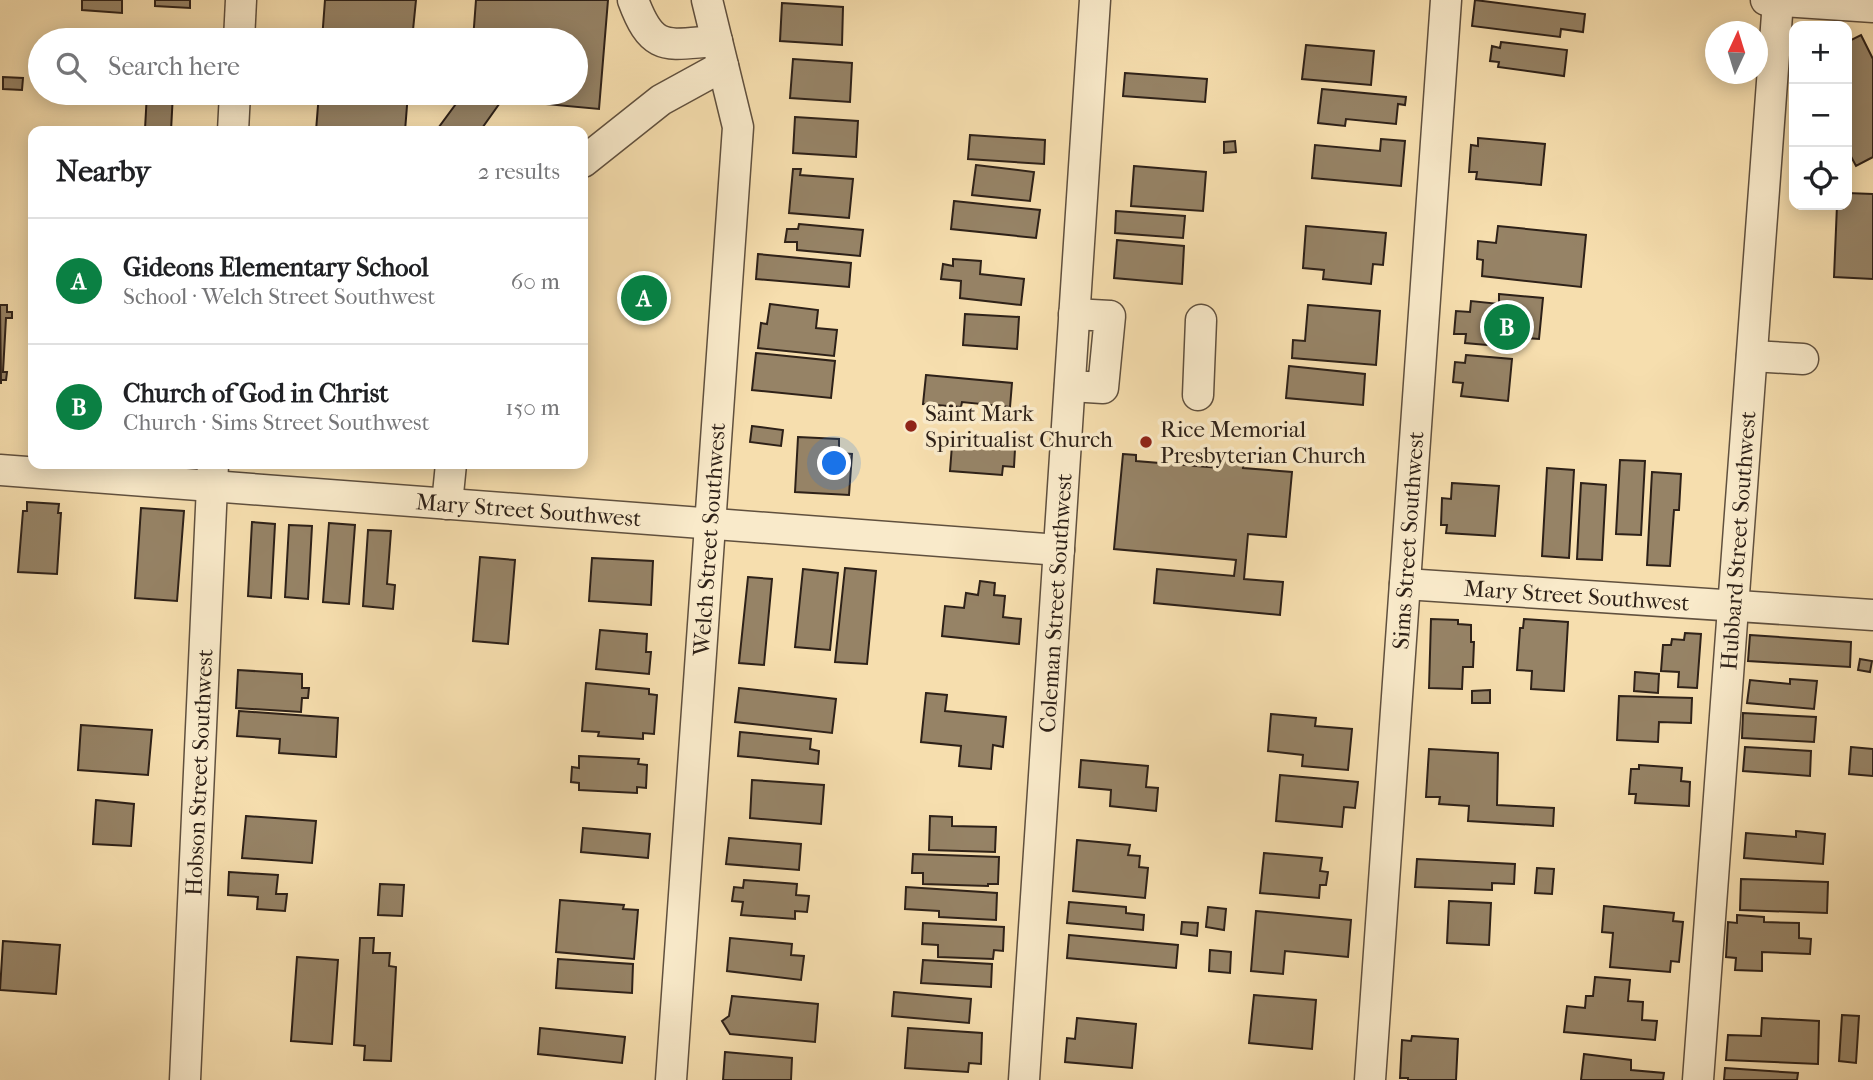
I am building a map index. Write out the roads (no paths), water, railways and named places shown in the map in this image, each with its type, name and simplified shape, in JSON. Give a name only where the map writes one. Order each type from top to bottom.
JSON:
[{"type":"street","points":[[240,28],[241,0]]},
{"type":"street","points":[[634,0],[640,19],[653,38],[666,44],[720,54]]},
{"type":"street","name":"Welch Street Southwest","points":[[671,1080],[738,127],[707,0]]},
{"type":"street","name":"Coleman Street Southwest","points":[[1024,1080],[1095,0]]},
{"type":"street","name":"Sims Street Southwest","points":[[1370,1080],[1446,0]]},
{"type":"street","points":[[1772,1],[1873,7]]},
{"type":"street","name":"Hubbard Street Southwest","points":[[1698,1080],[1752,356],[1772,1]]},
{"type":"street","points":[[588,158],[720,54]]},
{"type":"street","points":[[233,126],[234,105]]},
{"type":"street","points":[[1198,395],[1201,320]]},
{"type":"street","points":[[1752,356],[1802,359]]},
{"type":"street","points":[[447,504],[450,469]]},
{"type":"street","name":"Mary Street Southwest","points":[[0,470],[212,475],[447,504],[1059,550]]},
{"type":"street","name":"Hobson Street Southwest","points":[[185,1080],[212,475]]},
{"type":"street","name":"Mary Street Southwest","points":[[1405,584],[1873,615]]},
{"type":"place","name":"Gideons Elementary School","points":[[644,298]]},
{"type":"place","name":"Church of God in Christ","points":[[1507,327]]},
{"type":"place","name":"Saint Mark Spiritualist Church","points":[[911,426]]},
{"type":"place","name":"Rice Memorial Presbyterian Church","points":[[1146,442]]}]
